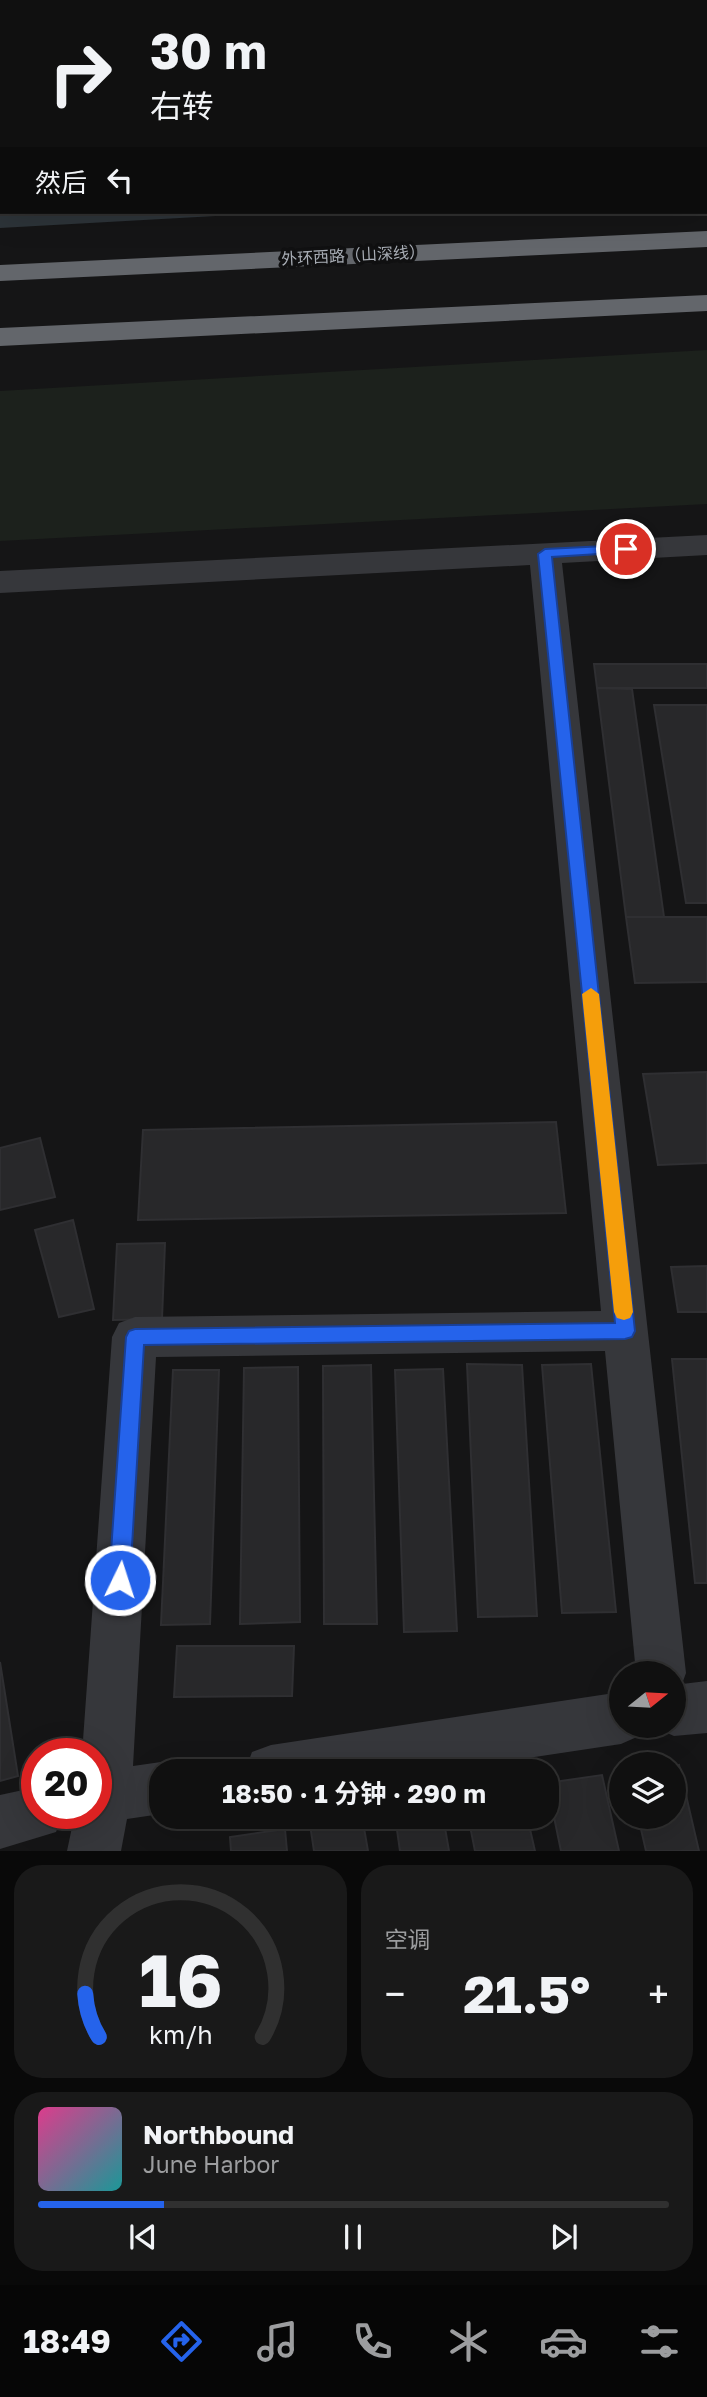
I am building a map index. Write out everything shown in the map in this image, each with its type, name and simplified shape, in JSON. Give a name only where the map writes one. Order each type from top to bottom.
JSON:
[{"type":"highway","name":"外环西路（山深线）","points":[[0,273],[707,239]]},
{"type":"highway","points":[[0,337],[707,303]]},
{"type":"street","points":[[0,582],[707,545]]},
{"type":"street","points":[[545,554],[660,1661]]},
{"type":"street","points":[[105,1738],[135,1337],[625,1331]]},
{"type":"street","points":[[686,1709],[707,1707]]},
{"type":"street","points":[[350,1759],[609,1720]]},
{"type":"street","points":[[112,1795],[149,1790]]},
{"type":"street","points":[[0,1822],[21,1817]]},
{"type":"street","points":[[94,1851],[97,1829]]},
{"type":"shaded area","points":[[0,214],[251,214],[0,228]]},
{"type":"shaded area","points":[[707,350],[707,504],[0,541],[0,391]]},
{"type":"building","points":[[594,664],[707,664],[707,688],[597,688]]},
{"type":"building","points":[[597,688],[632,689],[664,917],[626,917]]},
{"type":"building","points":[[654,705],[707,705],[707,903],[686,903]]},
{"type":"building","points":[[626,917],[707,917],[707,982],[635,983]]},
{"type":"building","points":[[707,1072],[707,1163],[658,1165],[643,1074]]},
{"type":"building","points":[[556,1122],[566,1213],[138,1220],[143,1130]]},
{"type":"building","points":[[40,1138],[55,1197],[0,1210],[0,1148]]},
{"type":"building","points":[[73,1220],[94,1309],[59,1317],[35,1230]]},
{"type":"building","points":[[165,1243],[162,1319],[113,1320],[117,1244]]},
{"type":"building","points":[[707,1266],[707,1312],[678,1312],[671,1267]]},
{"type":"building","points":[[672,1359],[707,1359],[707,1583],[695,1583]]},
{"type":"building","points":[[467,1364],[522,1365],[537,1616],[478,1617]]},
{"type":"building","points":[[591,1364],[616,1612],[562,1613],[542,1365]]},
{"type":"building","points":[[371,1365],[377,1624],[324,1624],[323,1366]]},
{"type":"building","points":[[298,1367],[300,1622],[240,1624],[244,1368]]},
{"type":"building","points":[[443,1369],[457,1631],[404,1632],[395,1370]]},
{"type":"building","points":[[173,1370],[219,1370],[210,1624],[161,1625]]},
{"type":"building","points":[[177,1646],[294,1646],[292,1696],[174,1697]]},
{"type":"building","points":[[0,1662],[18,1776],[0,1781]]},
{"type":"building","points":[[602,1775],[609,1806],[609,1829],[614,1829],[619,1851],[561,1851],[556,1829],[559,1829],[559,1781]]},
{"type":"building","points":[[686,1795],[699,1851],[646,1851],[641,1829],[686,1829]]},
{"type":"building","points":[[285,1829],[287,1851],[231,1851],[230,1837]]},
{"type":"building","points":[[311,1829],[364,1829],[368,1851],[314,1851]]},
{"type":"building","points":[[397,1829],[445,1829],[449,1851],[400,1851]]},
{"type":"building","points":[[471,1829],[530,1829],[535,1851],[475,1851]]},
{"type":"slow traffic","points":[[591,994],[624,1312]]},
{"type":"route","points":[[120,1580],[135,1337],[625,1331],[545,554],[626,549]]}]
